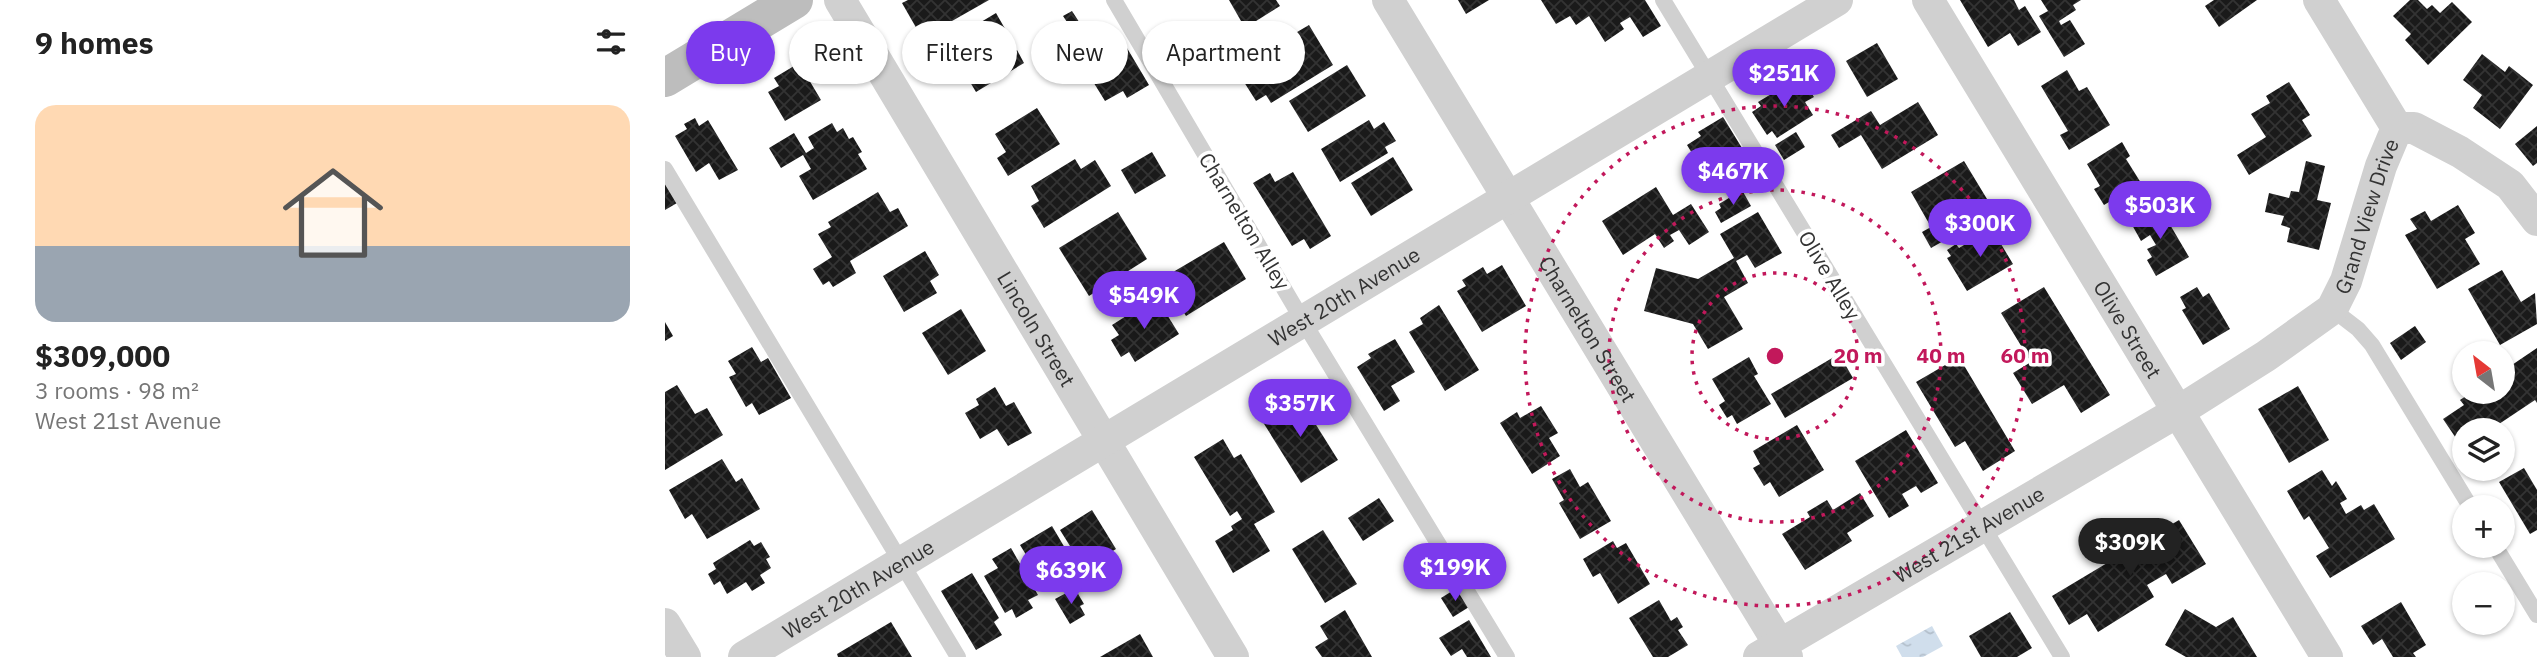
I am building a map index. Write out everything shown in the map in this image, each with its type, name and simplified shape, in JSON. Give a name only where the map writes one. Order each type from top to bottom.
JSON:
[{"type":"street","points":[[665,78],[794,0]]},
{"type":"street","name":"Lincoln Street","points":[[840,0],[1233,657]]},
{"type":"street","name":"Charnelton Street","points":[[1388,0],[1509,197],[1776,653]]},
{"type":"street","name":"West 20th Avenue","points":[[744,657],[1837,0]]},
{"type":"street","name":"Olive Street","points":[[1928,0],[2327,657]]},
{"type":"street","name":"Grand View Drive","points":[[2179,411],[2266,356],[2332,309],[2346,281],[2381,166],[2397,128],[2319,0]]},
{"type":"street","points":[[2397,128],[2414,128],[2460,152],[2510,185],[2537,220]]},
{"type":"street","name":"West 21st Avenue","points":[[1776,653],[2179,411]]},
{"type":"street","points":[[665,624],[685,657]]},
{"type":"lane","name":"Charnelton Alley","points":[[1114,0],[1303,321],[1507,657]]},
{"type":"lane","name":"Olive Alley","points":[[1663,0],[2062,657]]},
{"type":"lane","points":[[665,169],[958,657]]},
{"type":"lane","points":[[2332,309],[2358,329],[2372,345],[2464,495]]},
{"type":"lane","points":[[2502,558],[2537,615]]},
{"type":"water","points":[[1932,626],[1943,646],[1923,657],[1902,657],[1896,646]]},
{"type":"building","points":[[908,0],[989,0],[952,21],[912,21],[902,3]]},
{"type":"building","points":[[1229,0],[1276,0],[1280,6],[1256,21],[1241,21]]},
{"type":"building","points":[[1458,0],[1489,0],[1466,14]]},
{"type":"building","points":[[1541,0],[1645,0],[1661,26],[1643,37],[1630,17],[1620,23],[1624,29],[1605,42],[1589,16],[1576,25],[1570,16],[1556,24]]},
{"type":"building","points":[[1960,0],[2014,0],[2019,10],[2025,6],[2041,32],[2018,46],[2010,33],[1988,47]]},
{"type":"building","points":[[2041,0],[2081,0],[2073,5],[2076,10],[2059,21],[2061,25],[2070,20],[2085,44],[2064,57],[2039,16],[2048,11]]},
{"type":"building","points":[[2214,0],[2257,0],[2219,27],[2205,6]]},
{"type":"building","points":[[2410,0],[2418,0],[2427,9],[2432,5],[2440,13],[2452,2],[2472,22],[2428,65],[2405,40],[2411,34],[2393,16]]},
{"type":"building","points":[[1072,11],[1078,21],[1066,21],[1063,16]]},
{"type":"building","points":[[996,13],[1001,21],[983,21]]},
{"type":"building","points":[[1309,25],[1333,65],[1305,82],[1305,27]]},
{"type":"building","points":[[1877,43],[1898,79],[1867,97],[1846,61]]},
{"type":"building","points":[[1017,50],[1024,63],[1017,67]]},
{"type":"building","points":[[1128,50],[1142,73],[1142,84],[1149,85],[1127,98],[1123,91],[1105,101],[1094,84],[1128,84]]},
{"type":"building","points":[[2482,54],[2505,72],[2509,66],[2533,85],[2500,129],[2473,108],[2482,95],[2463,80]]},
{"type":"building","points":[[1347,65],[1366,96],[1308,132],[1289,101]]},
{"type":"building","points":[[789,69],[789,84],[811,84],[821,100],[785,121],[768,92],[779,86],[775,77]]},
{"type":"building","points":[[2067,70],[2079,91],[2087,87],[2110,125],[2069,150],[2060,135],[2068,131],[2041,86]]},
{"type":"building","points":[[1803,81],[1814,97],[1805,102],[1813,115],[1777,138],[1772,131],[1767,135],[1752,112],[1761,106],[1758,102],[1788,84],[1791,89]]},
{"type":"building","points":[[2289,82],[2310,115],[2302,120],[2312,136],[2249,175],[2237,155],[2266,137],[2251,114],[2270,103],[2266,96]]},
{"type":"building","points":[[971,84],[989,84],[976,92]]},
{"type":"building","points":[[1245,84],[1302,84],[1271,103],[1266,95],[1256,101]]},
{"type":"building","points":[[1918,102],[1938,135],[1882,169],[1861,135],[1839,148],[1831,135],[1871,111],[1880,125]]},
{"type":"building","points":[[1037,108],[1060,144],[1008,176],[997,158],[1006,152],[995,134]]},
{"type":"building","points":[[1723,117],[1753,166],[1727,182],[1719,170],[1707,178],[1687,145],[1701,136],[1698,132]]},
{"type":"building","points":[[695,118],[699,126],[708,120],[738,170],[719,180],[709,163],[696,172],[675,136],[687,129],[684,124]]},
{"type":"building","points":[[1369,120],[1374,129],[1384,122],[1396,141],[1385,147],[1388,153],[1340,182],[1321,149]]},
{"type":"building","points":[[832,123],[837,132],[843,128],[849,139],[853,137],[862,152],[858,154],[867,169],[813,200],[799,176],[811,169],[803,155],[781,168],[769,148],[794,133],[806,153],[814,148],[808,137]]},
{"type":"building","points":[[2537,126],[2537,163],[2533,166],[2515,144]]},
{"type":"building","points":[[1796,132],[1805,147],[1784,160],[1775,145]]},
{"type":"building","points":[[2122,142],[2130,156],[2126,159],[2141,183],[2104,205],[2094,189],[2100,186],[2087,164]]},
{"type":"building","points":[[1152,152],[1166,176],[1135,194],[1121,170]]},
{"type":"building","points":[[1393,157],[1413,190],[1371,216],[1351,183]]},
{"type":"building","points":[[1075,159],[1081,169],[1095,160],[1111,186],[1044,228],[1031,206],[1039,201],[1031,186]]},
{"type":"building","points":[[1964,161],[1987,199],[1945,224],[1952,236],[1931,248],[1922,232],[1931,227],[1911,192]]},
{"type":"building","points":[[2306,161],[2325,166],[2317,200],[2331,203],[2319,250],[2287,242],[2290,228],[2281,225],[2284,216],[2265,212],[2269,193],[2289,198],[2291,191],[2299,192]]},
{"type":"building","points":[[1293,172],[1331,236],[1310,249],[1304,239],[1292,246],[1253,183],[1270,173],[1275,182]]},
{"type":"building","points":[[665,183],[677,203],[665,210]]},
{"type":"building","points":[[1656,187],[1673,215],[1691,204],[1709,232],[1689,245],[1679,230],[1670,235],[1674,241],[1664,248],[1655,234],[1623,255],[1602,221]]},
{"type":"building","points":[[1742,190],[1751,206],[1721,223],[1715,212],[1721,208],[1719,204]]},
{"type":"building","points":[[878,192],[890,212],[898,208],[908,226],[850,261],[856,273],[833,287],[829,281],[823,285],[813,269],[832,257],[818,234],[831,227],[828,222]]},
{"type":"building","points":[[2458,205],[2475,233],[2465,239],[2480,264],[2437,289],[2405,235],[2417,229],[2410,219],[2425,211],[2431,221]]},
{"type":"building","points":[[2159,206],[2189,257],[2156,276],[2147,260],[2152,257],[2147,249],[2156,245],[2150,235],[2141,241],[2131,223]]},
{"type":"building","points":[[1118,212],[1147,259],[1089,296],[1059,248]]},
{"type":"building","points":[[1758,212],[1782,253],[1755,268],[1747,255],[1736,261],[1748,283],[1724,297],[1743,329],[1708,349],[1693,324],[1644,311],[1656,268],[1698,279],[1734,258],[1720,234]]},
{"type":"building","points":[[1991,229],[1994,234],[2002,229],[2008,240],[2001,244],[2013,264],[1967,291],[1947,258],[1951,256],[1947,250],[1956,244],[1959,248]]},
{"type":"building","points":[[1224,242],[1246,279],[1186,316],[1163,278]]},
{"type":"building","points":[[925,251],[939,275],[930,281],[937,293],[904,312],[883,276]]},
{"type":"building","points":[[1502,265],[1526,306],[1482,332],[1457,291],[1466,286],[1462,280],[1483,267],[1487,274]]},
{"type":"building","points":[[2502,270],[2521,302],[2535,293],[2537,324],[2507,341],[2498,341],[2468,289]]},
{"type":"building","points":[[2044,287],[2110,395],[2081,413],[2064,385],[2032,404],[2013,373],[2031,362],[2001,313]]},
{"type":"building","points":[[2197,287],[2203,297],[2209,293],[2230,329],[2203,345],[2182,310],[2186,308],[2180,297]]},
{"type":"building","points":[[1156,297],[1179,334],[1135,362],[1129,352],[1121,357],[1111,340],[1119,335],[1112,325]]},
{"type":"building","points":[[1439,305],[1479,370],[1445,391],[1409,332],[1423,324],[1420,318]]},
{"type":"building","points":[[961,309],[986,351],[948,375],[922,333]]},
{"type":"building","points":[[665,322],[673,336],[665,341]]},
{"type":"building","points":[[2415,326],[2426,342],[2401,360],[2390,343]]},
{"type":"building","points":[[1395,339],[1415,372],[1391,386],[1400,401],[1384,411],[1357,367],[1371,358],[1368,354]]},
{"type":"building","points":[[752,347],[761,362],[768,358],[791,398],[759,415],[752,403],[746,407],[729,377],[736,374],[728,361]]},
{"type":"building","points":[[2537,348],[2537,403],[2535,400],[2508,418],[2452,418],[2452,432],[2443,419],[2463,404],[2515,404],[2515,363]]},
{"type":"building","points":[[1839,354],[1853,378],[1785,418],[1771,394]]},
{"type":"building","points":[[1749,357],[1758,374],[1754,376],[1771,404],[1737,424],[1732,415],[1727,418],[1719,405],[1725,401],[1712,379]]},
{"type":"building","points":[[1959,357],[2015,451],[1983,471],[1965,441],[1955,447],[1916,382]]},
{"type":"building","points":[[677,385],[695,414],[707,408],[723,435],[665,470],[665,392]]},
{"type":"building","points":[[2298,386],[2329,440],[2289,463],[2258,409]]},
{"type":"building","points":[[995,387],[1006,406],[1014,402],[1032,433],[1008,446],[997,429],[980,439],[965,413],[979,405],[976,399]]},
{"type":"building","points":[[1298,396],[1338,460],[1301,483],[1261,419]]},
{"type":"building","points":[[1541,406],[1558,433],[1549,438],[1560,456],[1532,474],[1500,423],[1517,412],[1520,418]]},
{"type":"building","points":[[1797,425],[1824,470],[1779,497],[1770,482],[1764,486],[1753,468],[1760,464],[1753,451]]},
{"type":"building","points":[[1906,430],[1938,483],[1921,493],[1916,486],[1902,494],[1909,506],[1889,518],[1855,461]]},
{"type":"building","points":[[1223,439],[1234,458],[1241,454],[1275,512],[1254,524],[1270,551],[1233,573],[1215,541],[1233,530],[1231,526],[1242,519],[1237,511],[1230,516],[1194,457]]},
{"type":"building","points":[[722,459],[736,482],[742,478],[760,509],[707,539],[692,514],[685,519],[669,490]]},
{"type":"building","points":[[2524,468],[2537,490],[2537,530],[2530,534],[2515,509],[2515,495],[2507,495],[2499,482],[2515,481],[2515,473]]},
{"type":"building","points":[[1570,469],[1580,487],[1588,482],[1611,521],[1580,539],[1559,503],[1564,500],[1552,479]]},
{"type":"building","points":[[2322,470],[2332,486],[2336,481],[2347,499],[2340,503],[2346,514],[2361,505],[2364,510],[2374,504],[2395,539],[2330,578],[2316,556],[2329,548],[2309,516],[2304,520],[2287,491]]},
{"type":"building","points":[[1860,493],[1874,516],[1847,533],[1852,541],[1805,570],[1782,534],[1810,517],[1807,512],[1827,500],[1833,510]]},
{"type":"building","points":[[1379,498],[1394,521],[1363,541],[1348,518]]},
{"type":"building","points":[[1092,510],[1116,549],[1101,558],[1105,565],[1088,575],[1060,530]]},
{"type":"building","points":[[2179,520],[2206,564],[2172,584],[2166,574],[2147,585],[2154,597],[2098,632],[2087,614],[2069,625],[2052,596]]},
{"type":"building","points":[[1052,526],[1082,577],[1068,585],[1062,577],[1046,587],[1020,545]]},
{"type":"building","points":[[1323,530],[1357,584],[1325,603],[1292,549]]},
{"type":"building","points":[[750,540],[754,546],[761,542],[770,557],[766,559],[771,568],[760,575],[765,583],[752,591],[746,582],[727,594],[720,581],[714,585],[708,574],[716,569],[713,563]]},
{"type":"building","points":[[1613,541],[1617,548],[1626,543],[1650,584],[1618,604],[1600,573],[1593,577],[1583,559]]},
{"type":"building","points":[[1011,548],[1038,595],[1028,600],[1033,608],[1016,618],[1012,609],[1005,613],[984,576],[998,568],[992,559]]},
{"type":"building","points":[[972,573],[999,618],[994,622],[1002,635],[976,650],[941,591]]},
{"type":"building","points":[[1457,588],[1469,607],[1453,617],[1441,598]]},
{"type":"building","points":[[1070,591],[1072,595],[1077,592],[1084,604],[1080,606],[1085,615],[1070,624],[1055,599]]},
{"type":"building","points":[[1659,600],[1671,621],[1677,617],[1683,627],[1678,630],[1688,645],[1668,657],[1653,657],[1629,618]]},
{"type":"building","points":[[2401,602],[2426,645],[2413,653],[2416,657],[2393,657],[2382,639],[2373,645],[2361,626]]},
{"type":"building","points":[[2185,609],[2216,627],[2233,617],[2257,657],[2186,657],[2165,645]]},
{"type":"building","points":[[1345,610],[1372,657],[1322,657],[1315,647],[1328,639],[1320,626]]},
{"type":"building","points":[[2010,612],[2032,648],[2017,657],[1981,657],[1969,636]]},
{"type":"building","points":[[1469,620],[1491,657],[1467,657],[1462,649],[1451,656],[1439,638]]},
{"type":"building","points":[[891,622],[912,657],[838,657],[837,654]]},
{"type":"building","points":[[1140,634],[1153,657],[1100,657]]}]
